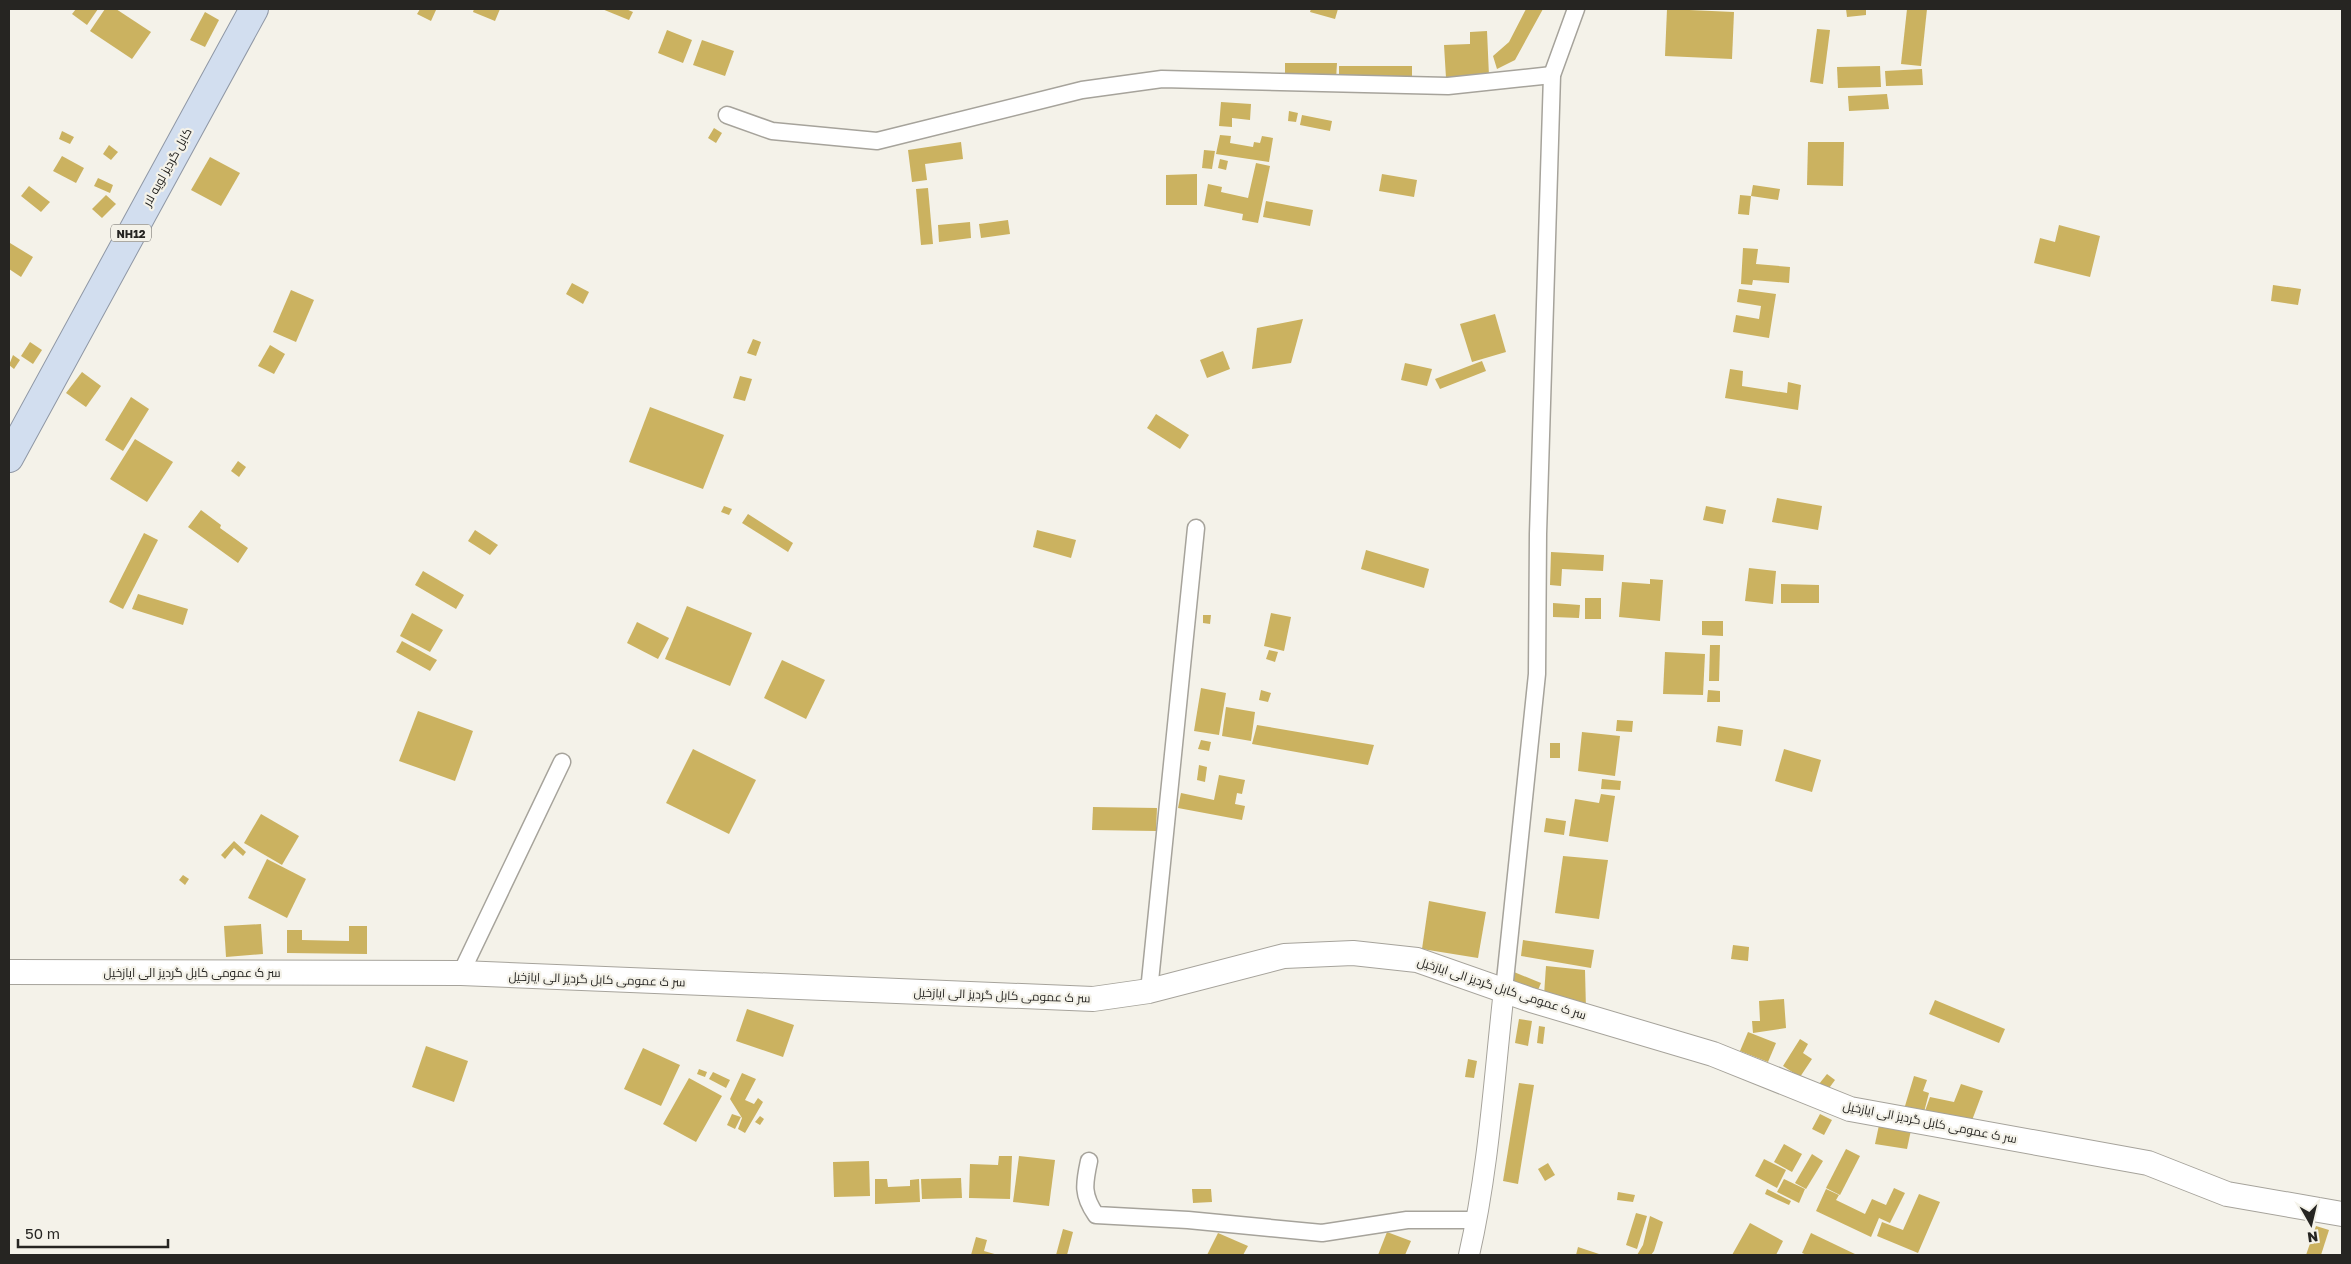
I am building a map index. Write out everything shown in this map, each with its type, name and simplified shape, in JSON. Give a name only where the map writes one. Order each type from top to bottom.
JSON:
[{"type":"highway","name":"کابل گردیز لویه لار","points":[[9,458],[254,9]]},
{"type":"main road","name":"سر ک عمومی کابل گردیز الی ایازخیل","points":[[9,972],[461,973],[1092,1000],[1149,991],[1284,956],[1353,954],[1417,960],[1531,1000],[1713,1054],[1850,1109],[2148,1163],[2227,1194],[2342,1214]]},
{"type":"street","points":[[1469,1255],[1477,1220],[1487,1149],[1538,674],[1538,534],[1552,75],[1576,9]]},
{"type":"street","points":[[727,115],[772,131],[877,141],[1082,90],[1162,79],[1448,86],[1552,75]]},
{"type":"street","points":[[1149,991],[1196,528]]},
{"type":"street","points":[[461,973],[562,762]]},
{"type":"street","points":[[1089,1161],[1084,1184],[1088,1202],[1096,1215],[1188,1220],[1322,1233],[1407,1220],[1477,1220]]},
{"type":"building","points":[[76,9],[98,9],[87,25],[72,14]]},
{"type":"building","points":[[105,9],[116,9],[151,32],[132,59],[90,31]]},
{"type":"building","points":[[420,9],[436,10],[431,21],[417,14]]},
{"type":"building","points":[[474,9],[500,9],[495,21],[473,12]]},
{"type":"building","points":[[602,9],[626,9],[633,12],[629,20]]},
{"type":"building","points":[[1311,9],[1338,9],[1335,19],[1310,12]]},
{"type":"building","points":[[1526,9],[1543,9],[1515,60],[1497,69],[1493,56],[1509,42]]},
{"type":"building","points":[[1667,9],[1734,12],[1732,59],[1665,56]]},
{"type":"building","points":[[1846,9],[1866,9],[1866,15],[1847,17]]},
{"type":"building","points":[[1907,9],[1927,9],[1921,66],[1901,64]]},
{"type":"building","points":[[205,12],[219,20],[205,47],[190,40]]},
{"type":"building","points":[[1817,29],[1830,30],[1823,84],[1810,82]]},
{"type":"building","points":[[667,30],[692,40],[683,63],[658,53]]},
{"type":"building","points":[[1487,31],[1489,76],[1446,78],[1444,45],[1470,44],[1470,32]]},
{"type":"building","points":[[702,40],[734,51],[725,76],[693,65]]},
{"type":"building","points":[[1285,63],[1337,63],[1336,80],[1285,80]]},
{"type":"building","points":[[1339,66],[1412,66],[1412,81],[1339,81]]},
{"type":"building","points":[[1880,66],[1881,87],[1838,88],[1837,67]]},
{"type":"building","points":[[1922,69],[1923,85],[1886,86],[1885,71]]},
{"type":"building","points":[[1887,94],[1889,109],[1849,111],[1848,96]]},
{"type":"building","points":[[1221,102],[1251,104],[1250,120],[1232,118],[1232,127],[1219,126]]},
{"type":"building","points":[[1289,111],[1298,113],[1296,122],[1288,121]]},
{"type":"building","points":[[1302,115],[1332,121],[1330,131],[1300,125]]},
{"type":"building","points":[[714,128],[722,133],[716,143],[708,138]]},
{"type":"building","points":[[62,131],[74,137],[70,144],[59,139]]},
{"type":"building","points":[[1220,135],[1231,136],[1230,143],[1253,147],[1254,142],[1260,143],[1262,136],[1273,138],[1269,162],[1216,154]]},
{"type":"building","points":[[961,142],[963,159],[925,164],[927,180],[912,182],[908,150]]},
{"type":"building","points":[[1808,142],[1844,142],[1843,186],[1807,185]]},
{"type":"building","points":[[109,145],[118,152],[111,160],[103,154]]},
{"type":"building","points":[[1204,150],[1215,151],[1212,169],[1202,168]]},
{"type":"building","points":[[62,156],[84,168],[76,183],[53,171]]},
{"type":"building","points":[[210,157],[240,173],[221,206],[191,190]]},
{"type":"building","points":[[1220,159],[1228,161],[1226,170],[1218,168]]},
{"type":"building","points":[[1256,163],[1270,166],[1258,223],[1242,220],[1243,214],[1204,206],[1208,184],[1222,187],[1221,192],[1248,198]]},
{"type":"building","points":[[1197,174],[1197,205],[1166,205],[1166,175]]},
{"type":"building","points":[[1382,174],[1417,180],[1414,197],[1379,191]]},
{"type":"building","points":[[98,178],[113,185],[110,193],[94,186]]},
{"type":"building","points":[[1753,185],[1780,189],[1778,200],[1751,196]]},
{"type":"building","points":[[29,186],[50,202],[41,212],[21,196]]},
{"type":"building","points":[[928,188],[933,244],[921,245],[916,189]]},
{"type":"building","points":[[106,195],[116,204],[102,218],[92,209]]},
{"type":"building","points":[[1740,195],[1751,196],[1749,215],[1738,214]]},
{"type":"building","points":[[1266,201],[1313,210],[1310,226],[1263,217]]},
{"type":"building","points":[[1008,220],[1010,234],[981,238],[979,224]]},
{"type":"building","points":[[970,222],[971,238],[939,242],[938,225]]},
{"type":"building","points":[[2059,225],[2100,236],[2090,277],[2034,263],[2040,238],[2055,242]]},
{"type":"building","points":[[10,243],[33,257],[21,277],[9,269]]},
{"type":"building","points":[[1743,248],[1758,249],[1756,264],[1790,267],[1789,283],[1753,280],[1752,285],[1741,284]]},
{"type":"building","points":[[572,283],[589,292],[583,304],[566,294]]},
{"type":"building","points":[[2273,285],[2301,289],[2298,305],[2271,301]]},
{"type":"building","points":[[1739,289],[1776,294],[1769,338],[1733,332],[1736,315],[1759,319],[1761,306],[1737,302]]},
{"type":"building","points":[[291,290],[314,300],[296,342],[273,332]]},
{"type":"building","points":[[1495,314],[1506,352],[1472,362],[1460,324]]},
{"type":"building","points":[[1303,319],[1291,363],[1252,369],[1257,328]]},
{"type":"building","points":[[753,339],[761,342],[756,356],[747,353]]},
{"type":"building","points":[[30,342],[42,350],[33,364],[21,356]]},
{"type":"building","points":[[270,345],[285,354],[274,374],[258,366]]},
{"type":"building","points":[[1223,351],[1230,369],[1207,378],[1200,360]]},
{"type":"building","points":[[13,355],[20,360],[14,369],[9,365]]},
{"type":"building","points":[[1482,361],[1486,371],[1440,389],[1435,379]]},
{"type":"building","points":[[1405,363],[1432,369],[1427,386],[1401,380]]},
{"type":"building","points":[[1730,369],[1743,371],[1742,386],[1787,393],[1788,382],[1801,385],[1798,410],[1725,398]]},
{"type":"building","points":[[82,372],[101,386],[86,407],[66,393]]},
{"type":"building","points":[[740,376],[752,379],[745,401],[733,398]]},
{"type":"building","points":[[131,397],[149,409],[123,451],[105,440]]},
{"type":"building","points":[[650,407],[724,435],[703,489],[629,462]]},
{"type":"building","points":[[1156,414],[1189,435],[1180,449],[1147,428]]},
{"type":"building","points":[[135,439],[173,462],[147,502],[110,479]]},
{"type":"building","points":[[238,461],[246,467],[239,477],[231,471]]},
{"type":"building","points":[[1777,498],[1822,506],[1818,530],[1772,522]]},
{"type":"building","points":[[724,506],[732,509],[729,515],[721,512]]},
{"type":"building","points":[[1706,506],[1726,510],[1723,524],[1703,520]]},
{"type":"building","points":[[201,510],[221,525],[220,528],[248,548],[238,563],[188,527]]},
{"type":"building","points":[[748,514],[793,543],[788,552],[742,523]]},
{"type":"building","points":[[475,530],[498,545],[490,555],[468,541]]},
{"type":"building","points":[[1037,530],[1076,540],[1071,558],[1033,547]]},
{"type":"building","points":[[144,533],[158,540],[123,609],[109,602]]},
{"type":"building","points":[[1366,550],[1429,569],[1424,588],[1361,569]]},
{"type":"building","points":[[1551,552],[1604,555],[1603,571],[1562,569],[1561,586],[1550,585]]},
{"type":"building","points":[[1749,568],[1776,571],[1773,604],[1745,601]]},
{"type":"building","points":[[423,571],[464,595],[456,609],[415,585]]},
{"type":"building","points":[[1650,579],[1663,580],[1660,621],[1619,617],[1622,582],[1650,584]]},
{"type":"building","points":[[1781,584],[1819,585],[1819,603],[1781,603]]},
{"type":"building","points":[[138,594],[188,609],[183,625],[132,609]]},
{"type":"building","points":[[1585,598],[1601,598],[1601,619],[1585,619]]},
{"type":"building","points":[[1553,603],[1580,605],[1579,618],[1553,617]]},
{"type":"building","points":[[687,606],[752,633],[730,686],[665,659]]},
{"type":"building","points":[[412,613],[443,630],[430,652],[400,636]]},
{"type":"building","points":[[1271,613],[1291,617],[1284,651],[1264,646]]},
{"type":"building","points":[[1203,615],[1211,615],[1210,624],[1203,623]]},
{"type":"building","points":[[1702,621],[1723,621],[1723,636],[1702,635]]},
{"type":"building","points":[[637,622],[669,638],[658,659],[627,643]]},
{"type":"building","points":[[402,641],[437,660],[430,671],[396,652]]},
{"type":"building","points":[[1710,645],[1720,645],[1719,681],[1709,681]]},
{"type":"building","points":[[1269,650],[1278,652],[1275,662],[1266,659]]},
{"type":"building","points":[[1665,652],[1705,654],[1703,695],[1663,694]]},
{"type":"building","points":[[782,660],[825,680],[806,719],[764,698]]},
{"type":"building","points":[[1201,688],[1226,693],[1219,735],[1194,731]]},
{"type":"building","points":[[1261,690],[1271,693],[1268,702],[1259,700]]},
{"type":"building","points":[[1708,690],[1720,691],[1720,702],[1707,702]]},
{"type":"building","points":[[1226,707],[1255,712],[1251,741],[1222,736]]},
{"type":"building","points":[[418,711],[473,731],[455,781],[399,761]]},
{"type":"building","points":[[1617,720],[1633,721],[1632,732],[1616,731]]},
{"type":"building","points":[[1257,725],[1374,745],[1368,765],[1252,744]]},
{"type":"building","points":[[1718,726],[1743,730],[1741,746],[1716,742]]},
{"type":"building","points":[[1582,732],[1620,736],[1615,776],[1578,771]]},
{"type":"building","points":[[1201,740],[1211,742],[1209,751],[1198,749]]},
{"type":"building","points":[[1550,743],[1560,743],[1560,758],[1550,758]]},
{"type":"building","points":[[693,749],[756,780],[729,834],[666,803]]},
{"type":"building","points":[[1784,749],[1821,760],[1812,792],[1775,781]]},
{"type":"building","points":[[1199,765],[1207,767],[1205,782],[1197,780]]},
{"type":"building","points":[[1219,775],[1245,780],[1242,794],[1237,793],[1235,804],[1245,806],[1242,820],[1178,808],[1181,793],[1214,800]]},
{"type":"building","points":[[1602,779],[1621,781],[1620,790],[1601,789]]},
{"type":"building","points":[[1601,794],[1615,796],[1608,842],[1569,836],[1575,799],[1599,803]]},
{"type":"building","points":[[1093,807],[1157,808],[1156,831],[1092,830]]},
{"type":"building","points":[[261,814],[299,836],[282,865],[244,843]]},
{"type":"building","points":[[1546,818],[1566,821],[1564,835],[1544,832]]},
{"type":"building","points":[[234,841],[246,852],[243,856],[234,848],[225,859],[221,855]]},
{"type":"building","points":[[1563,856],[1608,860],[1599,919],[1555,913]]},
{"type":"building","points":[[267,859],[306,879],[287,918],[248,898]]},
{"type":"building","points":[[183,875],[189,879],[185,885],[179,880]]},
{"type":"building","points":[[1429,901],[1486,912],[1478,958],[1422,949]]},
{"type":"building","points":[[261,924],[263,954],[226,957],[224,926]]},
{"type":"building","points":[[349,926],[367,926],[367,954],[287,953],[287,930],[302,930],[302,940],[349,941]]},
{"type":"building","points":[[1523,940],[1594,950],[1591,968],[1521,956]]},
{"type":"building","points":[[1733,945],[1749,947],[1748,961],[1731,959]]},
{"type":"building","points":[[1546,966],[1585,970],[1586,1010],[1544,995]]},
{"type":"building","points":[[1514,972],[1541,983],[1535,997],[1509,987]]},
{"type":"building","points":[[1784,999],[1786,1028],[1753,1033],[1752,1021],[1760,1021],[1759,1001]]},
{"type":"building","points":[[1935,1000],[2005,1029],[1999,1043],[1929,1014]]},
{"type":"building","points":[[747,1009],[794,1025],[783,1057],[736,1041]]},
{"type":"building","points":[[1519,1019],[1532,1021],[1528,1046],[1515,1043]]},
{"type":"building","points":[[1539,1026],[1545,1027],[1543,1044],[1537,1043]]},
{"type":"building","points":[[1748,1032],[1776,1043],[1768,1062],[1740,1051]]},
{"type":"building","points":[[1800,1039],[1808,1044],[1803,1053],[1812,1059],[1800,1077],[1783,1066]]},
{"type":"building","points":[[426,1046],[468,1061],[454,1102],[412,1087]]},
{"type":"building","points":[[643,1048],[680,1065],[661,1106],[624,1089]]},
{"type":"building","points":[[1468,1059],[1477,1061],[1474,1078],[1465,1077]]},
{"type":"building","points":[[699,1069],[707,1072],[705,1077],[697,1074]]},
{"type":"building","points":[[713,1072],[730,1080],[726,1088],[709,1079]]},
{"type":"building","points":[[742,1073],[756,1079],[745,1100],[754,1104],[758,1098],[763,1102],[745,1133],[738,1129],[742,1118],[730,1099]]},
{"type":"building","points":[[1827,1074],[1835,1080],[1827,1091],[1819,1084]]},
{"type":"building","points":[[1914,1076],[1927,1080],[1923,1091],[1929,1093],[1924,1112],[1905,1106]]},
{"type":"building","points":[[689,1078],[722,1096],[696,1142],[663,1124]]},
{"type":"building","points":[[1519,1083],[1534,1085],[1518,1184],[1503,1181]]},
{"type":"building","points":[[1961,1084],[1983,1091],[1971,1123],[1925,1111],[1930,1097],[1954,1102]]},
{"type":"building","points":[[732,1114],[741,1117],[735,1129],[727,1125]]},
{"type":"building","points":[[1820,1114],[1832,1120],[1824,1135],[1812,1129]]},
{"type":"building","points":[[760,1116],[764,1119],[760,1125],[755,1122]]},
{"type":"building","points":[[1879,1125],[1911,1130],[1907,1149],[1875,1144]]},
{"type":"building","points":[[1784,1144],[1802,1154],[1792,1172],[1774,1162]]},
{"type":"building","points":[[1846,1149],[1860,1156],[1840,1195],[1826,1188]]},
{"type":"building","points":[[1812,1154],[1823,1161],[1806,1189],[1795,1183]]},
{"type":"building","points":[[999,1156],[1012,1156],[1010,1199],[969,1198],[970,1164],[998,1165]]},
{"type":"building","points":[[1019,1156],[1055,1160],[1049,1206],[1013,1202]]},
{"type":"building","points":[[1764,1159],[1786,1170],[1777,1188],[1755,1176]]},
{"type":"building","points":[[869,1161],[870,1196],[834,1197],[833,1162]]},
{"type":"building","points":[[1548,1163],[1555,1175],[1545,1181],[1538,1169]]},
{"type":"building","points":[[961,1178],[962,1198],[922,1199],[921,1179]]},
{"type":"building","points":[[875,1179],[887,1179],[888,1187],[910,1186],[910,1180],[919,1179],[920,1202],[875,1204]]},
{"type":"building","points":[[1784,1179],[1805,1189],[1799,1203],[1777,1192]]},
{"type":"building","points":[[1894,1188],[1905,1193],[1890,1223],[1879,1218],[1871,1237],[1816,1211],[1826,1189],[1839,1195],[1836,1200],[1865,1214],[1872,1199],[1886,1205]]},
{"type":"building","points":[[1192,1189],[1211,1189],[1212,1202],[1193,1203]]},
{"type":"building","points":[[1767,1189],[1791,1201],[1789,1205],[1765,1194]]},
{"type":"building","points":[[1618,1192],[1635,1195],[1633,1202],[1617,1200]]},
{"type":"building","points":[[1919,1194],[1940,1202],[1918,1253],[1877,1236],[1882,1222],[1903,1230]]},
{"type":"building","points":[[1636,1213],[1647,1216],[1637,1249],[1626,1245]]},
{"type":"building","points":[[1650,1216],[1663,1222],[1654,1251],[1651,1255],[1637,1255],[1643,1245]]},
{"type":"building","points":[[1750,1223],[1783,1241],[1776,1255],[1732,1255]]},
{"type":"building","points":[[2316,1226],[2329,1230],[2321,1255],[2306,1255]]},
{"type":"building","points":[[1063,1229],[1073,1232],[1067,1255],[1056,1255]]},
{"type":"building","points":[[1387,1232],[1411,1241],[1405,1255],[1378,1255]]},
{"type":"building","points":[[1218,1233],[1248,1246],[1243,1255],[1207,1255]]},
{"type":"building","points":[[1811,1233],[1857,1255],[1807,1255],[1802,1253]]},
{"type":"building","points":[[976,1237],[987,1240],[984,1251],[998,1255],[971,1255]]},
{"type":"building","points":[[1578,1247],[1602,1255],[1576,1255]]}]
